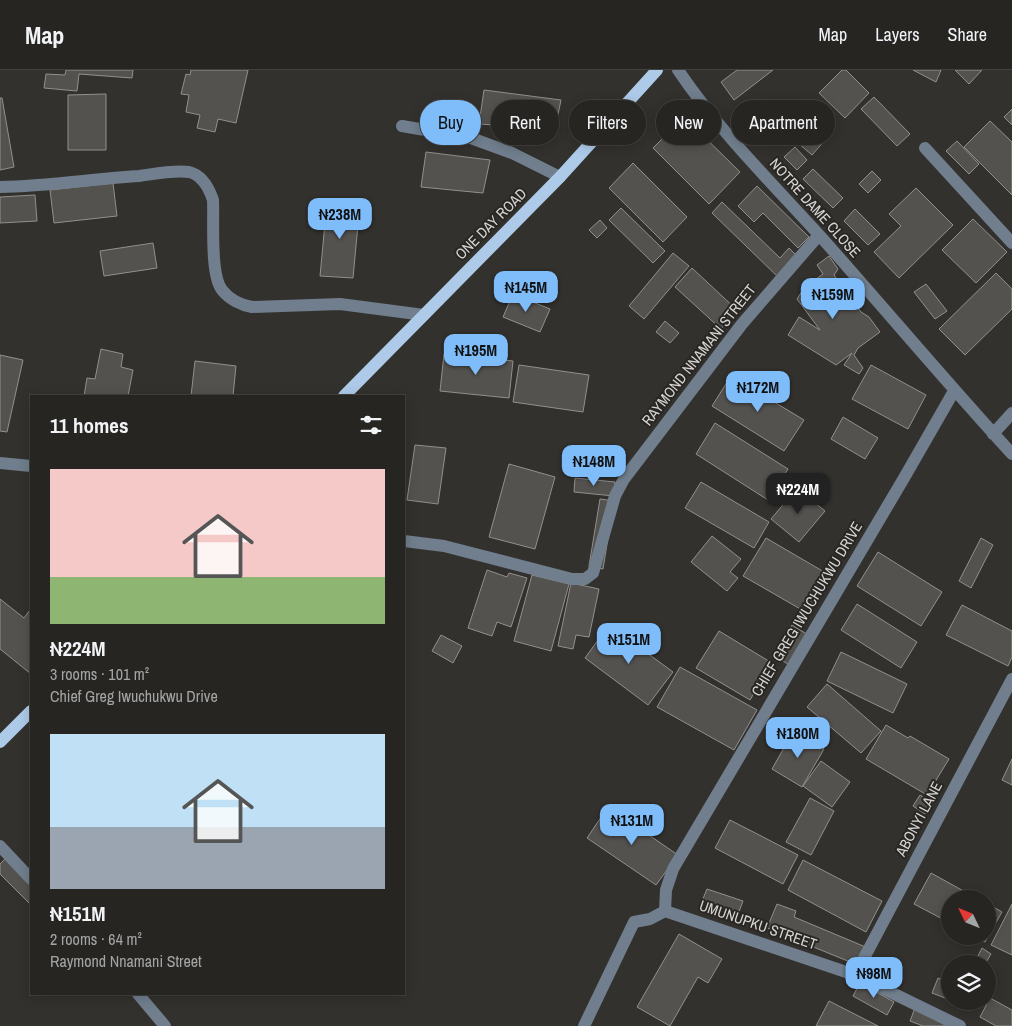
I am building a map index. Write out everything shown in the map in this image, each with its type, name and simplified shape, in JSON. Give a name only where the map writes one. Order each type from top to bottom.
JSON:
[{"type":"main road","name":"ONE DAY ROAD","points":[[345,395],[560,176],[657,70]]},
{"type":"main road","points":[[0,742],[30,712]]},
{"type":"street","name":"NOTRE DAME CLOSE","points":[[678,70],[725,132],[885,309],[954,391],[1012,454]]},
{"type":"street","points":[[402,126],[471,138],[512,153],[560,176]]},
{"type":"street","points":[[925,148],[1012,243]]},
{"type":"street","points":[[0,187],[39,186],[103,178],[190,172],[204,181],[210,190],[213,200],[214,267],[221,289],[242,305],[340,304],[424,315]]},
{"type":"street","name":"RAYMOND NNAMANI STREET","points":[[405,541],[444,546],[572,579],[585,579],[593,573],[615,496],[624,479],[742,324],[819,235]]},
{"type":"street","name":"CHIEF GREG IWUCHUKWU DRIVE","points":[[665,911],[666,890],[672,869],[954,391]]},
{"type":"street","points":[[994,434],[1012,413]]},
{"type":"street","points":[[0,463],[30,466]]},
{"type":"street","name":"ABONYI LANE","points":[[854,975],[1012,679]]},
{"type":"street","points":[[0,846],[30,877]]},
{"type":"street","points":[[584,1026],[634,922],[650,918],[665,911]]},
{"type":"street","name":"UMUNUPKU STREET","points":[[665,911],[854,975],[934,1020],[960,1026]]},
{"type":"street","points":[[139,995],[165,1026]]},
{"type":"building","points":[[66,70],[133,70],[132,78],[79,74],[77,91],[44,88],[46,74],[65,75]]},
{"type":"building","points":[[191,70],[248,70],[236,123],[218,119],[215,132],[197,128],[200,115],[186,112],[189,95],[181,94],[186,74],[190,75]]},
{"type":"building","points":[[737,70],[773,70],[734,100],[721,82]]},
{"type":"building","points":[[842,70],[846,70],[869,93],[845,118],[835,108],[835,100],[826,100],[819,93]]},
{"type":"building","points":[[913,70],[941,70],[936,82]]},
{"type":"building","points":[[955,70],[982,70],[969,84]]},
{"type":"building","points":[[484,90],[561,100],[559,110],[559,100],[491,100],[491,125],[481,124]]},
{"type":"building","points":[[106,94],[106,150],[68,150],[68,95]]},
{"type":"building","points":[[874,97],[910,134],[897,146],[861,109]]},
{"type":"building","points":[[0,98],[2,98],[14,167],[0,170]]},
{"type":"building","points":[[1012,109],[1012,125],[1004,117]]},
{"type":"building","points":[[990,121],[1012,142],[1012,195],[964,147]]},
{"type":"building","points":[[957,141],[979,164],[969,174],[946,151]]},
{"type":"building","points":[[656,145],[713,145],[740,172],[709,204],[653,148]]},
{"type":"building","points":[[800,145],[821,145],[812,155]]},
{"type":"building","points":[[795,147],[807,160],[797,170],[784,157]]},
{"type":"building","points":[[426,152],[490,160],[483,193],[421,187]]},
{"type":"building","points":[[633,163],[687,217],[663,242],[609,188]]},
{"type":"building","points":[[813,169],[843,198],[833,208],[803,179]]},
{"type":"building","points":[[872,171],[881,180],[868,193],[859,184]]},
{"type":"building","points":[[113,183],[117,216],[54,223],[50,190]]},
{"type":"building","points":[[757,186],[809,237],[798,248],[763,213],[754,222],[738,206]]},
{"type":"building","points":[[916,188],[953,225],[899,278],[874,252],[901,226],[889,214]]},
{"type":"building","points":[[35,195],[37,221],[0,223],[0,197]]},
{"type":"building","points":[[327,202],[360,203],[353,278],[320,276]]},
{"type":"building","points":[[722,202],[780,258],[789,248],[799,258],[779,278],[712,213]]},
{"type":"building","points":[[621,208],[665,251],[653,263],[609,220]]},
{"type":"building","points":[[855,209],[880,234],[868,245],[844,221]]},
{"type":"building","points":[[973,219],[1007,252],[976,283],[942,250]]},
{"type":"building","points":[[600,220],[607,228],[597,238],[589,230]]},
{"type":"building","points":[[153,243],[157,268],[104,276],[100,251]]},
{"type":"building","points":[[673,253],[689,266],[644,319],[629,306]]},
{"type":"building","points":[[829,256],[838,269],[834,275],[861,312],[869,317],[880,332],[858,348],[854,355],[863,368],[859,374],[844,365],[852,353],[836,365],[788,335],[799,317],[820,330],[797,299],[804,288],[823,274],[817,265]]},
{"type":"building","points":[[692,268],[738,311],[721,329],[675,287]]},
{"type":"building","points":[[996,273],[1012,289],[1012,309],[965,355],[939,329]]},
{"type":"building","points":[[926,284],[947,311],[935,319],[914,292]]},
{"type":"building","points":[[513,294],[550,309],[540,332],[503,317]]},
{"type":"building","points":[[665,321],[679,333],[670,343],[656,332]]},
{"type":"building","points":[[101,349],[123,354],[121,367],[133,370],[128,395],[84,395],[87,378],[95,379]]},
{"type":"building","points":[[444,354],[513,361],[509,398],[440,391]]},
{"type":"building","points":[[0,355],[23,360],[7,432],[0,431]]},
{"type":"building","points":[[195,361],[236,366],[233,395],[191,395]]},
{"type":"building","points":[[519,365],[589,375],[583,412],[513,402]]},
{"type":"building","points":[[871,365],[926,395],[908,429],[852,399]]},
{"type":"building","points":[[731,376],[804,420],[784,451],[712,406]]},
{"type":"building","points":[[843,417],[878,438],[865,459],[831,439]]},
{"type":"building","points":[[715,423],[788,469],[768,500],[696,454]]},
{"type":"building","points":[[415,445],[446,448],[438,504],[407,500]]},
{"type":"building","points":[[509,464],[555,477],[535,549],[489,537]]},
{"type":"building","points":[[575,478],[615,482],[614,496],[574,492]]},
{"type":"building","points":[[701,482],[769,522],[754,548],[685,508]]},
{"type":"building","points":[[797,488],[825,511],[799,542],[771,519]]},
{"type":"building","points":[[600,499],[614,501],[603,569],[589,566]]},
{"type":"building","points":[[712,536],[741,559],[730,572],[738,578],[727,591],[691,562]]},
{"type":"building","points":[[766,538],[831,576],[809,614],[743,576]]},
{"type":"building","points":[[981,538],[993,545],[971,588],[959,581]]},
{"type":"building","points":[[878,552],[942,592],[921,626],[857,586]]},
{"type":"building","points":[[487,570],[507,577],[509,573],[527,578],[511,627],[497,622],[492,636],[468,628]]},
{"type":"building","points":[[532,575],[569,584],[551,651],[514,641]]},
{"type":"building","points":[[571,583],[599,589],[589,637],[576,635],[573,649],[558,646]]},
{"type":"building","points":[[0,599],[24,618],[30,610],[30,673],[0,649]]},
{"type":"building","points":[[857,604],[917,642],[901,668],[841,630]]},
{"type":"building","points":[[962,605],[1012,631],[1012,657],[1008,666],[946,635]]},
{"type":"building","points":[[609,625],[673,672],[648,705],[585,658]]},
{"type":"building","points":[[792,625],[810,636],[791,666],[773,655]]},
{"type":"building","points":[[719,631],[772,663],[750,700],[696,668]]},
{"type":"building","points":[[441,635],[462,646],[453,663],[432,651]]},
{"type":"building","points":[[841,652],[907,684],[893,713],[827,681]]},
{"type":"building","points":[[680,667],[757,710],[734,750],[657,707]]},
{"type":"building","points":[[827,684],[881,731],[861,753],[807,707]]},
{"type":"building","points":[[886,725],[908,738],[910,736],[949,759],[927,795],[866,759]]},
{"type":"building","points":[[793,732],[824,749],[802,787],[772,769]]},
{"type":"building","points":[[1012,759],[1012,785],[1002,780]]},
{"type":"building","points":[[821,761],[850,782],[832,807],[803,786]]},
{"type":"building","points":[[920,795],[932,803],[925,814],[913,806]]},
{"type":"building","points":[[810,798],[834,811],[811,855],[786,842]]},
{"type":"building","points":[[608,807],[678,855],[656,885],[587,838]]},
{"type":"building","points":[[730,820],[798,855],[783,884],[715,848]]},
{"type":"building","points":[[5,859],[30,884],[30,904],[0,874],[0,864]]},
{"type":"building","points":[[803,860],[882,901],[866,932],[788,890]]},
{"type":"building","points":[[931,873],[962,890],[941,890],[941,918],[914,904]]},
{"type":"building","points":[[707,889],[743,901],[738,914],[702,901]]},
{"type":"building","points":[[777,904],[796,911],[794,917],[868,948],[860,966],[767,928]]},
{"type":"building","points":[[1012,904],[1012,955],[991,945],[996,945],[996,935]]},
{"type":"building","points":[[996,909],[1002,912],[996,923]]},
{"type":"building","points":[[679,934],[722,959],[708,983],[698,977],[670,1026],[637,1007]]},
{"type":"building","points":[[982,948],[991,954],[990,955],[978,955]]},
{"type":"building","points":[[938,978],[941,979],[941,996],[932,993]]},
{"type":"building","points":[[860,983],[894,1002],[887,1015],[853,996]]},
{"type":"building","points":[[829,1001],[878,1026],[816,1026]]},
{"type":"building","points":[[996,1001],[1012,1010],[1012,1026],[996,1026],[980,1017],[984,1010],[996,1010]]},
{"type":"building","points":[[915,1008],[947,1026],[923,1026],[910,1021]]}]
